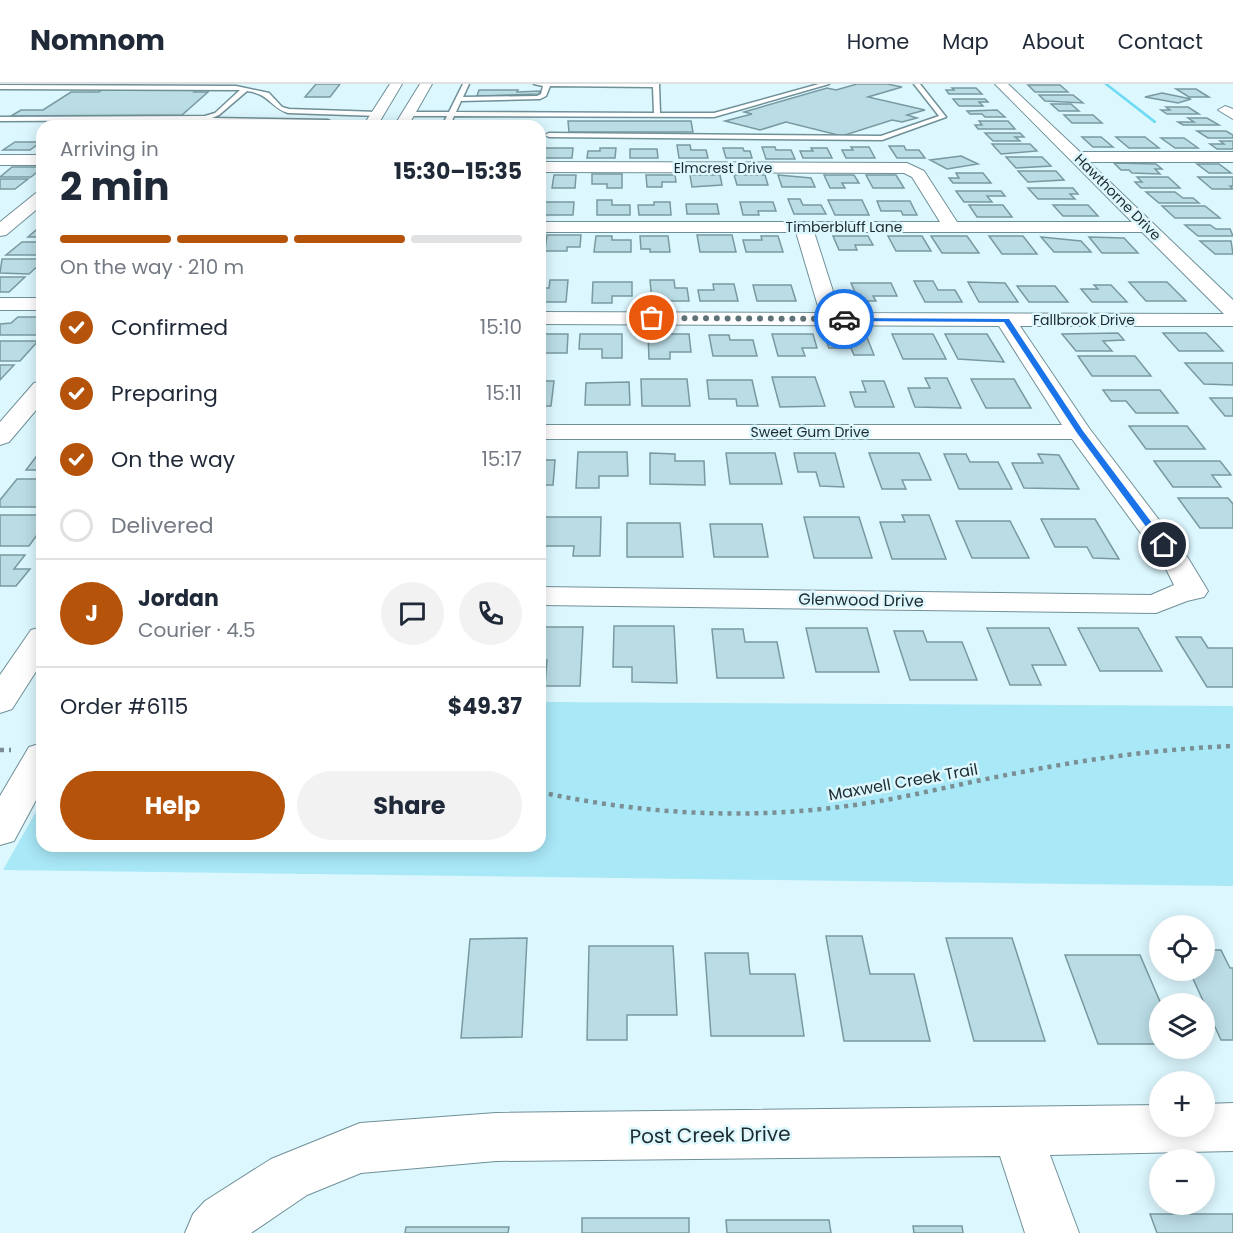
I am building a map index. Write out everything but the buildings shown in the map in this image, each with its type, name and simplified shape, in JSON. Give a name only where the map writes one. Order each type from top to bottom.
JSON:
[{"type":"street","points":[[374,120],[396,84]]},
{"type":"street","points":[[374,120],[405,120],[426,84]]},
{"type":"street","name":"Hawthorne Drive","points":[[1000,84],[1233,311]]},
{"type":"street","points":[[1077,157],[1233,157]]},
{"type":"street","points":[[0,160],[36,160]]},
{"type":"street","name":"Elmcrest Drive","points":[[546,167],[907,168],[918,174],[952,227]]},
{"type":"street","points":[[0,231],[36,202]]},
{"type":"street","name":"Timberbluff Lane","points":[[546,227],[1148,227]]},
{"type":"street","points":[[803,227],[832,319]]},
{"type":"street","points":[[0,304],[36,304]]},
{"type":"street","name":"Fallbrook Drive","points":[[546,318],[1233,320]]},
{"type":"street","points":[[1006,320],[1080,432]]},
{"type":"street","points":[[0,437],[36,395]]},
{"type":"street","name":"Sweet Gum Drive","points":[[546,432],[1080,432]]},
{"type":"street","name":"Glenwood Drive","points":[[546,596],[1156,604],[1179,593],[1192,591],[1188,579],[1080,432]]},
{"type":"street","points":[[0,701],[36,646]]},
{"type":"street","points":[[0,830],[36,767]]},
{"type":"street","name":"Post Creek Drive","points":[[212,1233],[224,1220],[289,1178],[360,1148],[496,1137],[1017,1132],[1233,1127]]},
{"type":"street","points":[[1017,1132],[1052,1233]]},
{"type":"lane","points":[[449,120],[466,84]]},
{"type":"lane","points":[[537,84],[656,84],[657,115]]},
{"type":"lane","points":[[459,99],[538,98],[544,95],[547,84]]},
{"type":"lane","points":[[405,120],[552,115],[714,115],[826,84]]},
{"type":"lane","points":[[546,135],[882,138],[943,117],[917,84]]},
{"type":"lane","points":[[0,87],[117,86],[245,89],[268,94],[275,99],[280,108],[288,111]]},
{"type":"lane","points":[[208,120],[245,89]]},
{"type":"lane","points":[[210,118],[266,112]]},
{"type":"lane","points":[[277,112],[313,113],[374,120]]},
{"type":"lane","points":[[307,120],[313,113]]},
{"type":"lane","points":[[546,130],[552,115]]},
{"type":"lane","points":[[0,119],[210,118],[258,120]]},
{"type":"path","name":"Maxwell Creek Trail","points":[[546,793],[627,807],[735,813],[798,810],[848,806],[1093,757],[1154,749],[1233,746]]},
{"type":"shaded area","points":[[546,702],[1233,706],[1233,886],[3,870],[36,812],[36,852],[546,852]]},
{"type":"waterway","points":[[1106,84],[1155,122]]},
{"type":"way so far","points":[[652,318],[844,319]]},
{"type":"route","points":[[844,319],[1006,320],[1080,432],[1164,545]]}]
